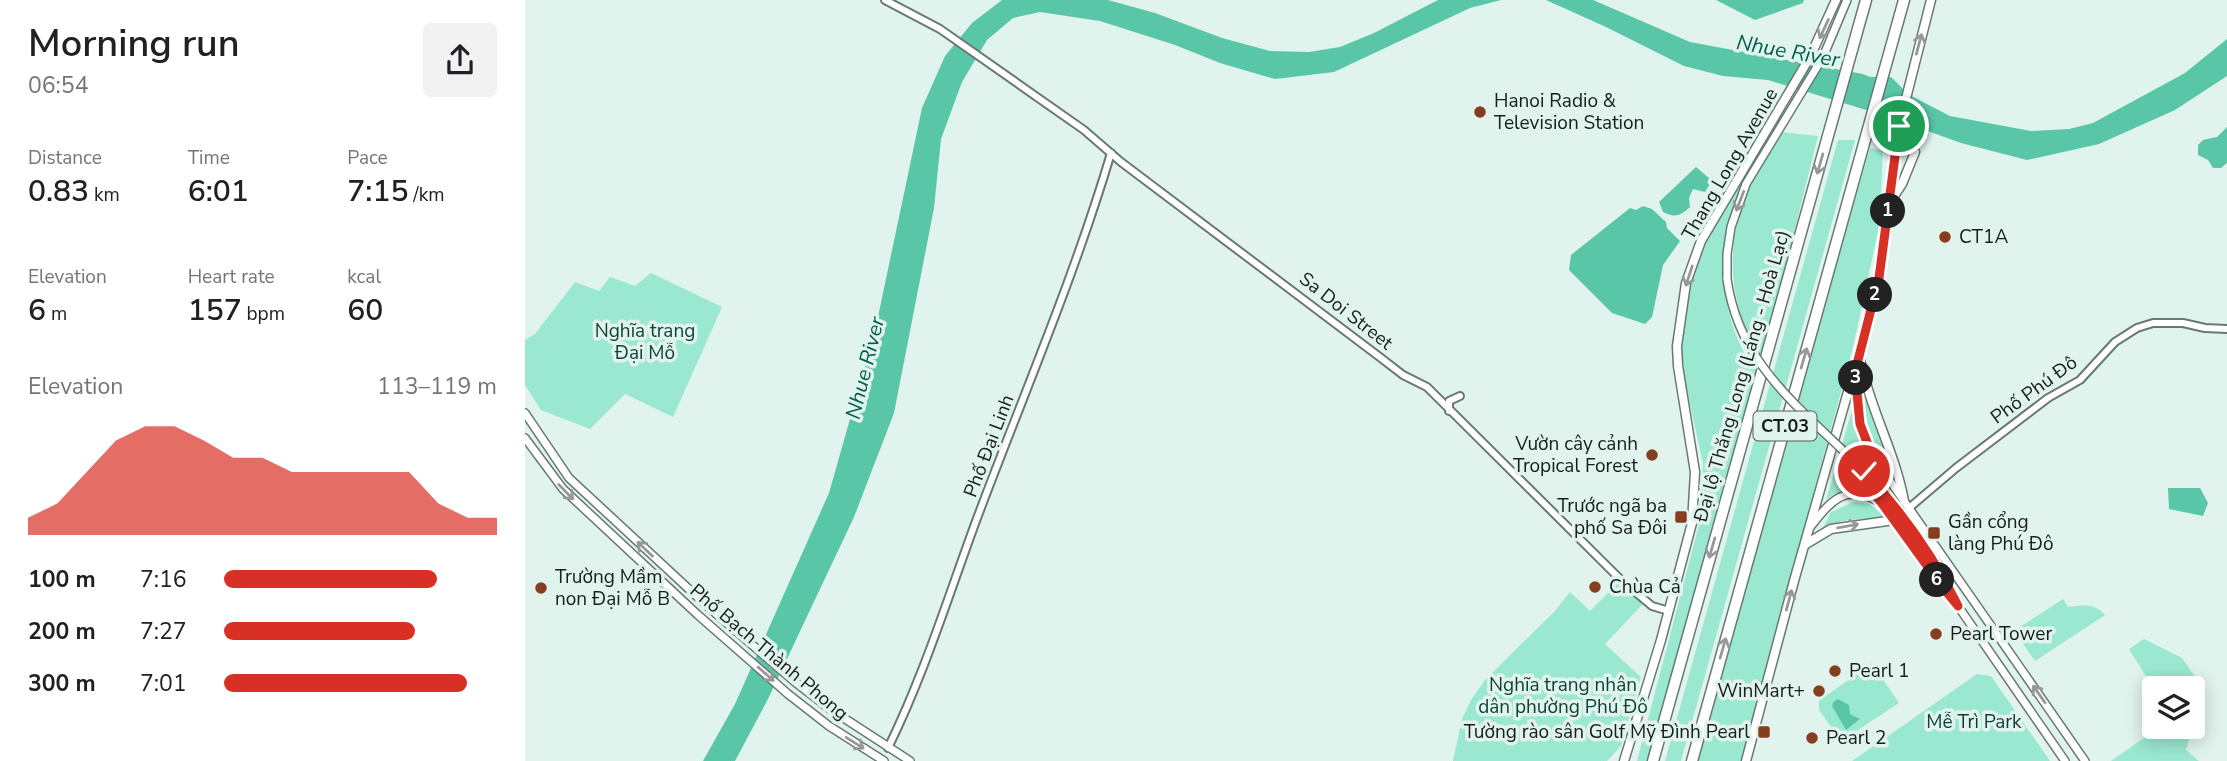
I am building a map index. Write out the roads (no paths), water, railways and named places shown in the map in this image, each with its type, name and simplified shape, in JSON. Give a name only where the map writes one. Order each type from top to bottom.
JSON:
[{"type":"highway","name":"Đại lộ Thăng Long (Láng - Hoà Lạc)","points":[[1653,761],[1866,0]]},
{"type":"highway","name":"CT.03","points":[[1692,761],[1904,0]]},
{"type":"main road","name":"Thang Long Avenue","points":[[1624,761],[1692,523],[1695,499],[1693,451],[1677,346],[1682,301],[1701,241],[1787,99],[1836,0]]},
{"type":"main road","points":[[1847,0],[1823,57],[1746,184],[1728,241],[1727,279],[1731,302],[1737,323],[1758,363],[1876,484],[1900,513],[1944,576],[1958,606]]},
{"type":"main road","points":[[1746,761],[1879,278],[1899,126],[1931,0]]},
{"type":"main road","points":[[1889,202],[1902,184],[1915,152]]},
{"type":"main road","points":[[1859,358],[1867,390],[1899,473],[1907,504]]},
{"type":"main road","points":[[1855,372],[1860,424],[1872,455],[2085,761]]},
{"type":"main road","name":"Phố Bạch Thành Phong","points":[[525,413],[569,478],[674,577],[829,709],[910,761]]},
{"type":"main road","name":"Phố Bạch Thành Phong","points":[[525,438],[563,489],[743,655],[829,726],[882,761]]},
{"type":"main road","points":[[1872,455],[1856,452],[1849,464],[1881,502],[1958,606],[2064,760],[2078,750]]},
{"type":"main road","points":[[1811,526],[1829,504],[1843,496],[1859,494],[1881,502]]},
{"type":"main road","points":[[1806,544],[1831,529],[1894,520]]},
{"type":"main road","points":[[666,585],[674,577]]},
{"type":"street","name":"Sa Doi Street","points":[[885,0],[940,29],[1084,130],[1392,366],[1427,387],[1635,593],[1652,606],[1669,611]]},
{"type":"street","name":"Phố Đại Linh","points":[[888,748],[939,626],[1067,285],[1111,153]]},
{"type":"street","name":"Phố Phú Đô","points":[[1907,504],[2048,398],[2080,380],[2115,342],[2137,328],[2153,323],[2183,323],[2227,329]]},
{"type":"street","points":[[1449,411],[1449,401],[1460,396]]},
{"type":"water","points":[[1002,0],[1108,0],[1270,51],[1309,52],[1340,47],[1438,0],[1501,0],[1470,8],[1334,72],[1275,79],[1220,63],[1175,45],[1100,21],[1040,12],[1013,18],[987,40],[962,82],[941,139],[934,208],[894,413],[854,517],[768,699],[735,761],[703,761],[735,704],[829,493],[875,331],[922,108],[945,56],[972,23]]},
{"type":"water","points":[[1546,0],[1593,0],[1690,42],[1863,74],[1950,116],[2031,131],[2069,129],[2093,123],[2185,73],[2227,39],[2227,76],[2175,110],[2099,144],[2027,160],[1961,143],[1889,117],[1768,80],[1723,76],[1684,66]]},
{"type":"water","points":[[1716,0],[1804,0],[1803,3],[1755,20]]},
{"type":"water","points":[[2227,127],[2227,163],[2221,168],[2213,168],[2208,160],[2198,155],[2198,145],[2203,140],[2217,137]]},
{"type":"water","points":[[1696,167],[1710,179],[1705,192],[1693,189],[1689,198],[1690,207],[1680,214],[1663,212],[1659,202]]},
{"type":"water","points":[[1643,206],[1652,209],[1666,222],[1667,228],[1680,241],[1663,265],[1652,317],[1645,324],[1612,313],[1569,270],[1571,255],[1630,208],[1636,210]]},
{"type":"water","points":[[2168,488],[2200,488],[2208,503],[2203,516],[2169,509]]},
{"type":"water","points":[[1838,699],[1849,705],[1850,714],[1860,719],[1846,730],[1832,706]]},
{"type":"waterway","name":"Nhue River","points":[[1873,82],[1889,82],[1903,96]]},
{"type":"place","name":"Hanoi Radio & Television Station","points":[[1480,112]]},
{"type":"place","name":"CT1A","points":[[1945,237]]},
{"type":"place","name":"Vườn cây cảnh Tropical Forest","points":[[1652,455]]},
{"type":"place","name":"Trước ngã ba phố Sa Đôi","points":[[1681,517]]},
{"type":"place","name":"Gần cổng làng Phú Đô","points":[[1934,533]]},
{"type":"place","name":"Chùa Cả","points":[[1595,587]]},
{"type":"place","name":"Trường Mầm non Đại Mỗ B","points":[[541,588]]},
{"type":"place","name":"Pearl Tower","points":[[1936,634]]},
{"type":"place","name":"Pearl 1","points":[[1835,671]]},
{"type":"place","name":"WinMart+","points":[[1819,691]]},
{"type":"place","name":"Tường rào sân Golf Mỹ Đình Pearl","points":[[1764,732]]},
{"type":"place","name":"Pearl 2","points":[[1812,738]]},
{"type":"park label","name":"Nghĩa trang Đại Mỗ","points":[[645,342]]},
{"type":"park label","name":"Nghĩa trang nhân dân phường Phú Đô","points":[[1563,696]]},
{"type":"park label","name":"Mễ Trì Park","points":[[1974,722]]}]
